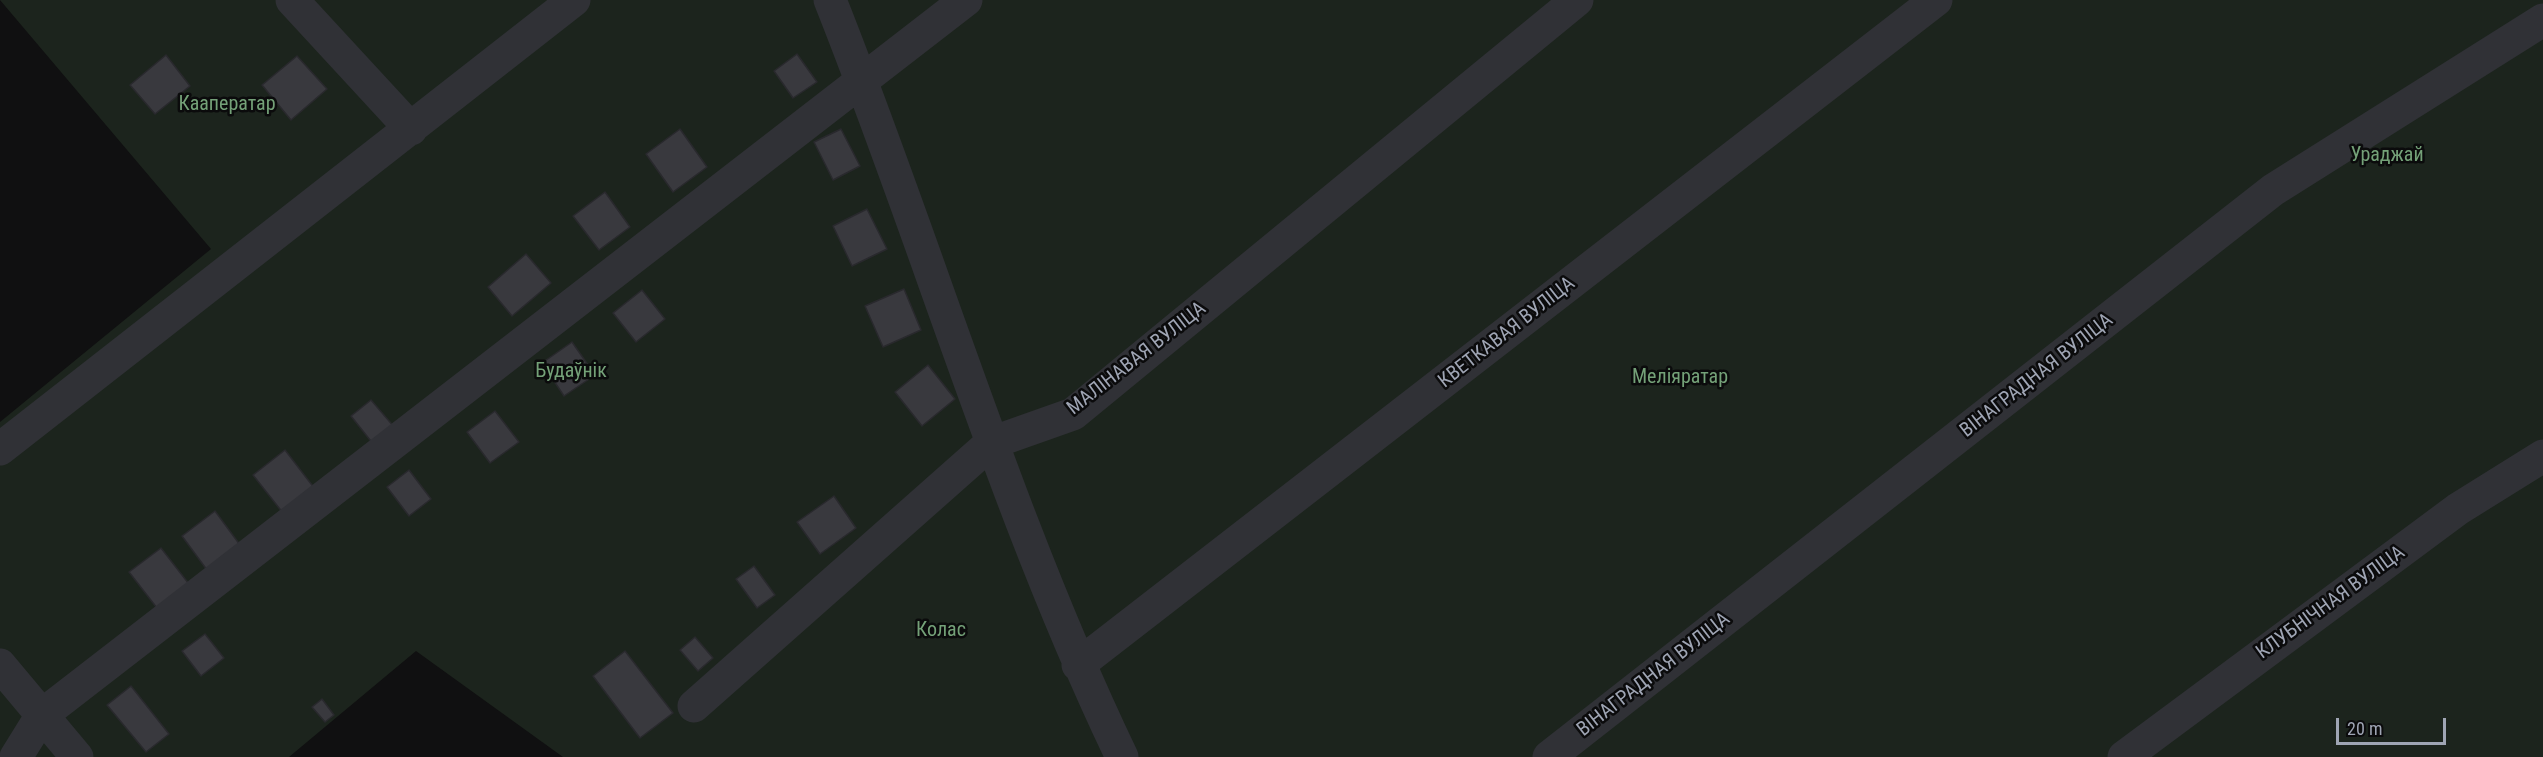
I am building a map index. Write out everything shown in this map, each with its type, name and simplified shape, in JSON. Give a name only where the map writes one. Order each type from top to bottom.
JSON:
[{"type":"street","points":[[292,0],[411,129]]},
{"type":"street","points":[[830,0],[862,80],[991,443],[1078,665],[1122,757]]},
{"type":"street","points":[[16,757],[42,715],[966,0]]},
{"type":"street","name":"МАЛІНАВАЯ ВУЛІЦА","points":[[694,706],[991,443],[1073,414],[1577,0]]},
{"type":"street","name":"КВЕТКАВАЯ ВУЛІЦА","points":[[1078,665],[1936,0]]},
{"type":"street","points":[[0,449],[196,293],[411,129],[556,5]]},
{"type":"street","name":"ВІНАГРАДНАЯ ВУЛІЦА","points":[[1549,757],[2273,190],[2543,20]]},
{"type":"street","name":"КЛУБНІЧНАЯ ВУЛІЦА","points":[[2124,757],[2180,713],[2458,509],[2543,456]]},
{"type":"street","points":[[0,665],[77,757]]},
{"type":"green space","points":[[0,0],[2543,0],[2543,757],[563,757],[416,651],[289,757],[0,757],[0,422],[211,249]]},
{"type":"building","points":[[797,54],[817,82],[793,98],[774,71]]},
{"type":"building","points":[[166,55],[190,86],[155,114],[130,85]]},
{"type":"building","points":[[297,56],[327,89],[291,120],[262,85]]},
{"type":"building","points":[[680,129],[707,167],[673,192],[646,154]]},
{"type":"building","points":[[841,129],[860,166],[833,180],[814,142]]},
{"type":"building","points":[[605,192],[630,227],[599,250],[573,216]]},
{"type":"building","points":[[867,209],[887,249],[852,266],[833,226]]},
{"type":"building","points":[[526,254],[551,283],[512,316],[488,287]]},
{"type":"building","points":[[904,289],[921,330],[883,347],[865,306]]},
{"type":"building","points":[[642,290],[665,319],[636,342],[613,313]]},
{"type":"building","points":[[572,342],[595,375],[564,396],[542,363]]},
{"type":"building","points":[[928,365],[955,399],[922,426],[895,392]]},
{"type":"building","points":[[371,400],[395,428],[374,445],[351,416]]},
{"type":"building","points":[[495,411],[519,442],[490,463],[467,432]]},
{"type":"building","points":[[285,450],[315,489],[283,513],[253,475]]},
{"type":"building","points":[[409,470],[431,499],[409,516],[387,487]]},
{"type":"building","points":[[834,496],[856,528],[820,554],[797,522]]},
{"type":"building","points":[[215,511],[243,549],[210,574],[182,536]]},
{"type":"building","points":[[161,548],[189,584],[157,608],[129,572]]},
{"type":"building","points":[[754,566],[775,595],[757,608],[736,579]]},
{"type":"building","points":[[205,634],[224,658],[201,676],[182,651]]},
{"type":"building","points":[[695,637],[713,658],[698,671],[680,650]]},
{"type":"building","points":[[625,651],[673,713],[640,738],[593,676]]},
{"type":"building","points":[[131,686],[169,734],[146,752],[107,705]]},
{"type":"building","points":[[322,699],[334,715],[325,722],[312,707]]},
{"type":"park label","name":"Кааператар","points":[[227,105]]},
{"type":"park label","name":"Ураджай","points":[[2387,156]]},
{"type":"park label","name":"Будаўнік","points":[[571,372]]},
{"type":"park label","name":"Меліяратар","points":[[1680,378]]},
{"type":"park label","name":"Колас","points":[[941,631]]}]
